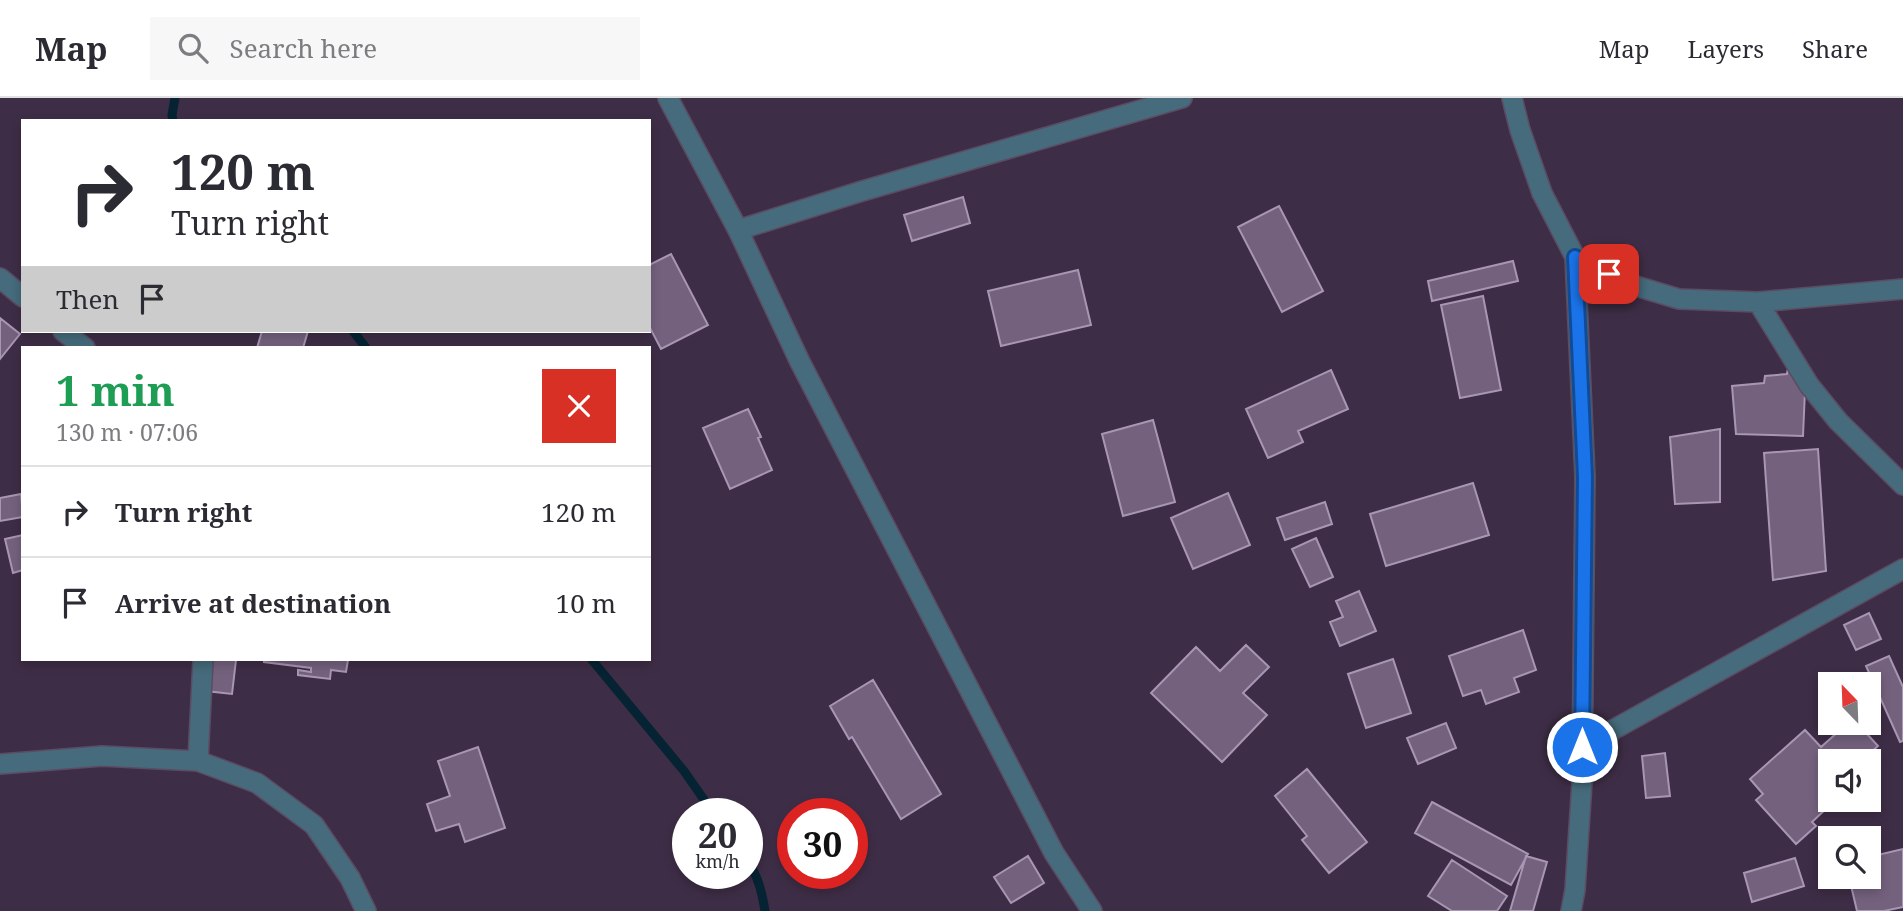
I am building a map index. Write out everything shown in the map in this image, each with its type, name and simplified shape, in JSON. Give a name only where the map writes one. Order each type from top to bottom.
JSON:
[{"type":"street","points":[[668,98],[738,230],[800,362],[1054,853],[1092,911]]},
{"type":"street","points":[[738,230],[1182,98]]},
{"type":"street","points":[[1512,98],[1542,193],[1575,257],[1585,477],[1582,747],[1575,890],[1571,911]]},
{"type":"street","points":[[1575,257],[1626,283],[1679,299],[1758,302],[1903,289]]},
{"type":"street","points":[[0,278],[21,295]]},
{"type":"street","points":[[1758,302],[1809,385],[1838,421],[1903,485]]},
{"type":"street","points":[[66,333],[83,346]]},
{"type":"street","points":[[1582,747],[1903,569]]},
{"type":"street","points":[[198,761],[203,661]]},
{"type":"street","points":[[0,764],[102,756],[198,761],[257,783],[314,825],[350,878],[366,911]]},
{"type":"building","points":[[963,197],[970,223],[912,241],[904,215]]},
{"type":"building","points":[[1279,206],[1323,291],[1282,312],[1238,227]]},
{"type":"building","points":[[671,254],[708,325],[661,349],[651,330],[651,264]]},
{"type":"building","points":[[1513,261],[1518,281],[1432,301],[1428,281]]},
{"type":"building","points":[[1078,270],[1091,325],[1001,346],[988,291]]},
{"type":"building","points":[[1483,296],[1501,390],[1460,398],[1441,305]]},
{"type":"building","points":[[0,318],[20,334],[0,359]]},
{"type":"building","points":[[261,333],[307,333],[304,346],[258,346]]},
{"type":"building","points":[[1806,367],[1803,436],[1736,434],[1732,386],[1764,383],[1765,376],[1787,374],[1788,368]]},
{"type":"building","points":[[1331,370],[1348,409],[1298,431],[1303,442],[1268,458],[1246,409]]},
{"type":"building","points":[[748,409],[772,470],[730,489],[703,428]]},
{"type":"building","points":[[1153,420],[1175,502],[1123,516],[1102,434]]},
{"type":"building","points":[[1720,429],[1720,502],[1675,504],[1670,437]]},
{"type":"building","points":[[1818,449],[1826,571],[1773,580],[1764,453]]},
{"type":"building","points":[[1473,483],[1489,535],[1386,566],[1370,514]]},
{"type":"building","points":[[1228,493],[1250,545],[1193,569],[1171,518]]},
{"type":"building","points":[[21,494],[21,517],[0,521],[0,498]]},
{"type":"building","points":[[1325,502],[1332,524],[1285,540],[1277,518]]},
{"type":"building","points":[[21,535],[21,571],[13,573],[5,539]]},
{"type":"building","points":[[1316,538],[1333,577],[1310,587],[1292,549]]},
{"type":"building","points":[[1359,591],[1376,631],[1340,646],[1330,622],[1343,617],[1336,601]]},
{"type":"building","points":[[1869,613],[1881,639],[1856,650],[1844,625]]},
{"type":"building","points":[[1523,630],[1536,670],[1514,678],[1519,692],[1486,704],[1481,690],[1463,696],[1449,656]]},
{"type":"building","points":[[1246,645],[1269,667],[1243,693],[1267,715],[1222,762],[1151,693],[1196,647],[1220,671]]},
{"type":"building","points":[[1889,656],[1903,687],[1903,741],[1900,742],[1881,700],[1881,672],[1869,672],[1866,666]]},
{"type":"building","points":[[1393,659],[1411,713],[1366,728],[1348,674]]},
{"type":"building","points":[[210,661],[236,661],[232,694],[206,691]]},
{"type":"building","points":[[348,661],[346,672],[331,670],[330,679],[298,675],[298,670],[311,672],[311,668],[264,662]]},
{"type":"building","points":[[873,680],[941,794],[901,819],[852,737],[849,739],[830,706]]},
{"type":"building","points":[[1446,723],[1456,748],[1418,764],[1407,738]]},
{"type":"building","points":[[1805,730],[1821,747],[1834,735],[1868,735],[1878,746],[1875,749],[1818,749],[1818,812],[1823,812],[1812,822],[1816,826],[1796,844],[1756,800],[1763,794],[1750,779]]},
{"type":"building","points":[[478,747],[505,828],[465,842],[459,824],[436,831],[427,804],[450,796],[438,761]]},
{"type":"building","points":[[1665,753],[1670,796],[1646,798],[1642,756]]},
{"type":"building","points":[[1307,769],[1367,842],[1329,873],[1302,840],[1307,836],[1275,796]]},
{"type":"building","points":[[1432,802],[1528,854],[1511,885],[1415,833]]},
{"type":"building","points":[[1903,849],[1903,907],[1884,911],[1857,911],[1852,889],[1881,889],[1881,854]]},
{"type":"building","points":[[1028,856],[1044,883],[1011,903],[994,877]]},
{"type":"building","points":[[1526,856],[1547,862],[1533,911],[1510,911]]},
{"type":"building","points":[[1795,858],[1804,886],[1752,902],[1744,873]]},
{"type":"building","points":[[1452,860],[1507,896],[1497,911],[1452,911],[1428,896]]},
{"type":"waterway","points":[[173,119],[175,98]]},
{"type":"waterway","points":[[355,333],[364,346]]},
{"type":"waterway","points":[[593,661],[684,771],[703,798]]},
{"type":"waterway","points":[[760,889],[765,911]]},
{"type":"route","points":[[1582,747],[1585,477],[1575,257],[1609,274]]}]
